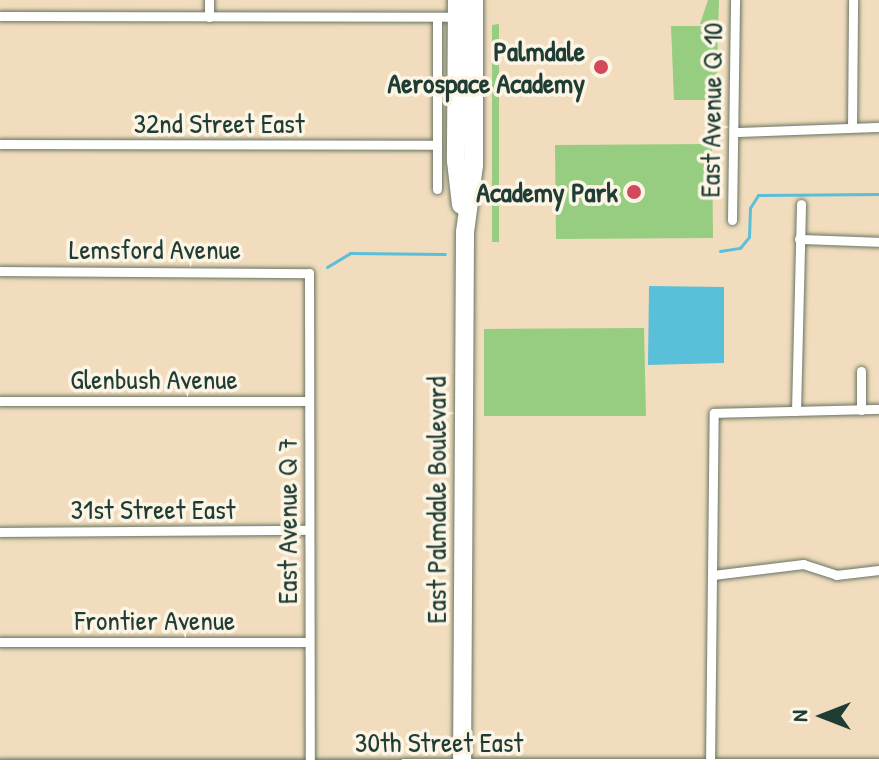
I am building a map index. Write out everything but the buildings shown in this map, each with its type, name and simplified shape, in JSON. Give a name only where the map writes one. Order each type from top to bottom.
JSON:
[{"type":"highway","name":"East Palmdale Boulevard","points":[[463,771],[465,232],[474,158],[474,0]]},
{"type":"highway","name":"East Palmdale Boulevard","points":[[457,9],[456,161],[465,232]]},
{"type":"highway","points":[[474,158],[485,117],[485,17]]},
{"type":"street","points":[[209,0],[209,17]]},
{"type":"street","name":"East Avenue Q 10","points":[[732,220],[736,132],[735,0]]},
{"type":"street","points":[[852,127],[853,0]]},
{"type":"street","points":[[0,16],[437,17],[457,9]]},
{"type":"street","points":[[437,17],[437,189]]},
{"type":"street","points":[[736,132],[879,127]]},
{"type":"street","name":"32nd Street East","points":[[0,144],[437,145]]},
{"type":"street","points":[[796,411],[801,204]]},
{"type":"street","points":[[799,239],[879,242]]},
{"type":"street","name":"Lemsford Avenue","points":[[0,271],[309,273]]},
{"type":"street","name":"East Avenue Q 7","points":[[309,273],[307,530],[310,768]]},
{"type":"street","points":[[861,371],[861,410]]},
{"type":"street","name":"Glenbush Avenue","points":[[0,401],[308,401]]},
{"type":"street","points":[[710,766],[714,413],[879,409]]},
{"type":"street","name":"31st Street East","points":[[0,532],[307,530]]},
{"type":"street","points":[[713,575],[803,564],[836,575],[879,570]]},
{"type":"street","name":"Frontier Avenue","points":[[0,642],[309,642]]},
{"type":"street","name":"30th Street East","points":[[0,767],[463,771],[879,766]]},
{"type":"green space","points":[[708,0],[719,0],[715,126],[713,100],[674,100],[671,26],[713,26],[700,24]]},
{"type":"green space","points":[[499,24],[499,242],[492,242],[492,25]]},
{"type":"green space","name":"Academy Park","points":[[712,144],[713,238],[556,239],[555,145]]},
{"type":"green space","points":[[644,328],[646,416],[484,416],[484,329]]},
{"type":"water","points":[[649,286],[724,287],[724,363],[648,365]]},
{"type":"waterway","points":[[720,251],[740,248],[749,237],[750,208],[758,195],[879,194]]},
{"type":"waterway","points":[[327,267],[350,253],[445,254]]},
{"type":"place","name":"Palmdale Aerospace Academy","points":[[601,67]]},
{"type":"place","name":"Academy Park","points":[[634,192]]}]
